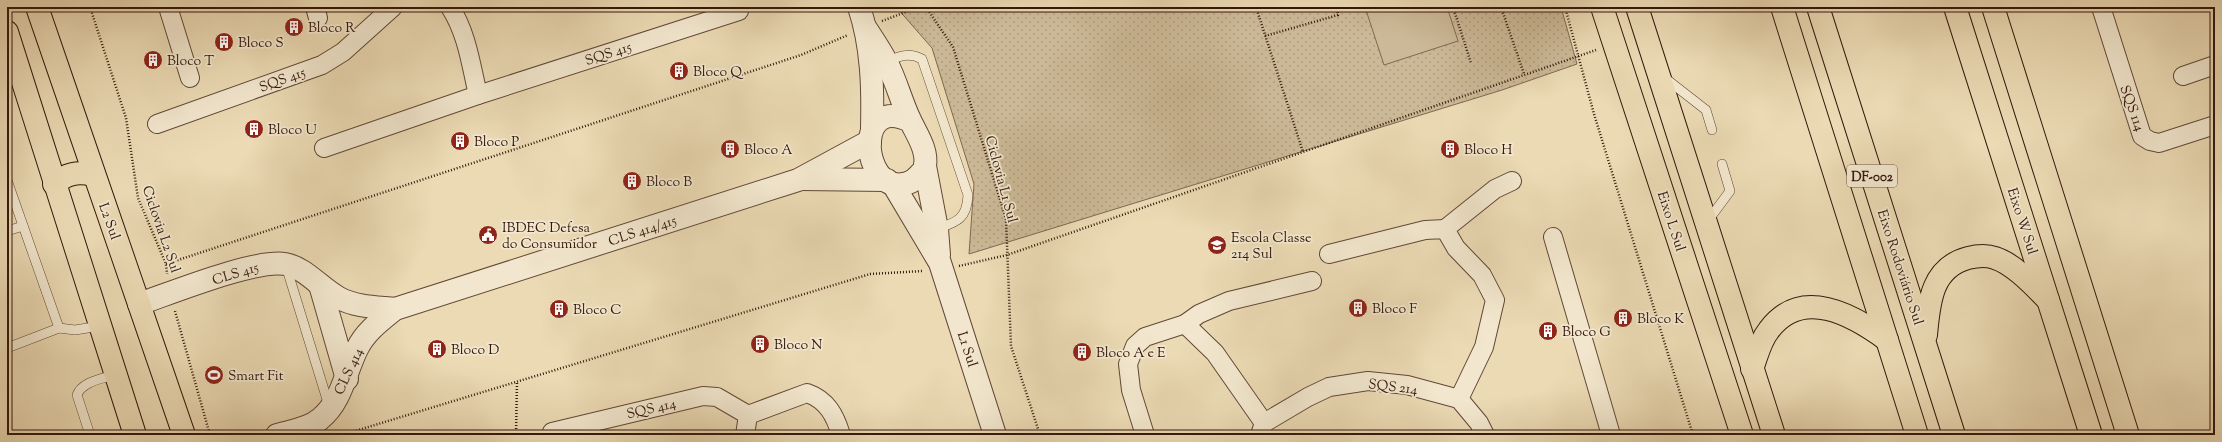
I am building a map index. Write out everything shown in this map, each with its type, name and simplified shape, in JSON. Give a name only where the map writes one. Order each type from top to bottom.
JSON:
[{"type":"main road","name":"L2 Sul","points":[[37,7],[93,174],[184,435]]},
{"type":"main road","name":"Eixo L Sul","points":[[1602,7],[1742,435]]},
{"type":"main road","points":[[1637,7],[1774,435]]},
{"type":"main road","name":"DF-002","points":[[1782,7],[1917,435]]},
{"type":"main road","name":"Eixo Rodoviário Sul","points":[[1818,7],[1954,435]]},
{"type":"main road","name":"Eixo W Sul","points":[[1955,7],[2091,435]]},
{"type":"main road","points":[[1992,7],[2128,435]]},
{"type":"main road","points":[[7,32],[100,326],[137,432]]},
{"type":"main road","points":[[54,184],[63,176],[73,173],[82,172],[93,174]]},
{"type":"main road","points":[[1925,344],[1929,303],[1933,292],[1943,272],[1956,262],[1977,256],[1996,258],[2020,273],[2048,300]]},
{"type":"main road","points":[[1752,369],[1759,347],[1768,331],[1776,322],[1796,310],[1824,307],[1837,311],[1867,325],[1887,340]]},
{"type":"street","points":[[168,7],[190,78]]},
{"type":"street","name":"SQS 415","points":[[157,124],[322,65],[343,52],[393,7]]},
{"type":"street","points":[[450,7],[457,17],[464,36],[478,95]]},
{"type":"street","name":"SQS 114","points":[[2101,7],[2137,126],[2142,136],[2150,141],[2159,142],[2215,125]]},
{"type":"street","name":"SQS 415","points":[[324,148],[478,95],[739,11]]},
{"type":"street","points":[[862,17],[886,62],[910,121],[918,133],[923,148],[925,166],[919,175],[911,182],[903,184],[890,182],[874,165],[871,134],[873,90],[862,17]]},
{"type":"street","points":[[2183,76],[2215,65]]},
{"type":"street","points":[[871,134],[881,118],[890,115],[899,115],[910,121]]},
{"type":"street","name":"CLS 414/415","points":[[395,309],[798,180],[871,134]]},
{"type":"street","name":"L1 Sul","points":[[925,166],[937,229],[941,266],[995,435]]},
{"type":"street","name":"CLS 414/415","points":[[798,180],[842,178],[890,182]]},
{"type":"street","points":[[1329,254],[1418,231],[1445,229],[1495,189],[1512,181]]},
{"type":"street","name":"L1 Sul","points":[[890,182],[941,266]]},
{"type":"street","points":[[1445,229],[1456,248],[1482,275],[1496,300],[1484,347],[1459,399],[1479,423],[1485,435]]},
{"type":"street","points":[[1553,237],[1611,435]]},
{"type":"street","name":"CLS 415","points":[[139,304],[261,264],[285,264],[302,272],[339,298],[360,306],[395,309]]},
{"type":"street","points":[[1145,435],[1131,390],[1128,364],[1135,346],[1145,337],[1185,324],[1199,314],[1216,306],[1312,281]]},
{"type":"street","points":[[320,285],[346,380]]},
{"type":"street","name":"CLS 414","points":[[277,435],[308,426],[320,420],[330,408],[346,380],[357,348],[370,329],[395,309]]},
{"type":"street","name":"SQS 214","points":[[1185,324],[1215,353],[1262,429],[1308,396],[1330,388],[1368,381],[1407,385],[1459,399]]},
{"type":"street","points":[[745,435],[748,415],[807,393],[820,398],[830,410],[841,435]]},
{"type":"street","name":"SQS 414","points":[[552,432],[703,396],[717,397],[748,415]]},
{"type":"lane","points":[[886,62],[901,55],[915,56],[922,60],[968,195],[967,209],[961,217],[954,223],[937,229]]},
{"type":"lane","points":[[1658,72],[1706,110],[1712,130]]},
{"type":"lane","points":[[1706,223],[1730,191],[1722,164]]},
{"type":"lane","points":[[7,180],[60,328]]},
{"type":"lane","points":[[7,231],[23,226]]},
{"type":"lane","points":[[285,264],[330,408]]},
{"type":"lane","points":[[7,348],[60,328],[75,330],[100,326]]},
{"type":"lane","points":[[90,435],[77,395],[79,389],[85,384],[116,374]]},
{"type":"path","name":"Ciclovia L2 Sul","points":[[90,7],[126,118],[138,198],[166,264],[179,331],[210,435]]},
{"type":"path","points":[[166,264],[802,54],[862,17],[919,7]]},
{"type":"path","name":"Ciclovia L1 Sul","points":[[926,7],[953,47],[1006,219],[1012,346],[1040,435]]},
{"type":"path","points":[[1256,7],[1303,152]]},
{"type":"path","points":[[1265,36],[1338,15],[1337,7]]},
{"type":"path","points":[[1454,7],[1471,63]]},
{"type":"path","points":[[1501,7],[1524,74]]},
{"type":"path","points":[[1566,7],[1594,114],[1693,435]]},
{"type":"path","points":[[342,435],[870,274],[941,266],[1007,255],[1524,74],[1614,44]]},
{"type":"path","points":[[516,435],[517,381]]},
{"type":"shaded area","points":[[1365,7],[1447,7],[1458,41],[1384,65]]},
{"type":"shaded area","points":[[1561,7],[1577,64],[1502,90],[969,254],[974,184],[932,48],[897,8]]},
{"type":"place","name":"Bloco R","points":[[294,27]]},
{"type":"place","name":"Bloco S","points":[[224,42]]},
{"type":"place","name":"Bloco T","points":[[153,60]]},
{"type":"place","name":"Bloco Q","points":[[679,71]]},
{"type":"place","name":"Bloco U","points":[[254,129]]},
{"type":"place","name":"Bloco P","points":[[460,141]]},
{"type":"place","name":"Bloco A","points":[[730,149]]},
{"type":"place","name":"Bloco H","points":[[1450,149]]},
{"type":"place","name":"Bloco B","points":[[632,181]]},
{"type":"place","name":"IBDEC Defesa do Consumidor","points":[[488,235]]},
{"type":"place","name":"Escola Classe 214 Sul","points":[[1217,245]]},
{"type":"place","name":"Bloco F","points":[[1358,308]]},
{"type":"place","name":"Bloco C","points":[[559,309]]},
{"type":"place","name":"Bloco K","points":[[1623,318]]},
{"type":"place","name":"Bloco G","points":[[1548,331]]},
{"type":"place","name":"Bloco N","points":[[760,344]]},
{"type":"place","name":"Bloco D","points":[[437,349]]},
{"type":"place","name":"Bloco A e E","points":[[1082,352]]},
{"type":"place","name":"Smart Fit","points":[[214,375]]}]
